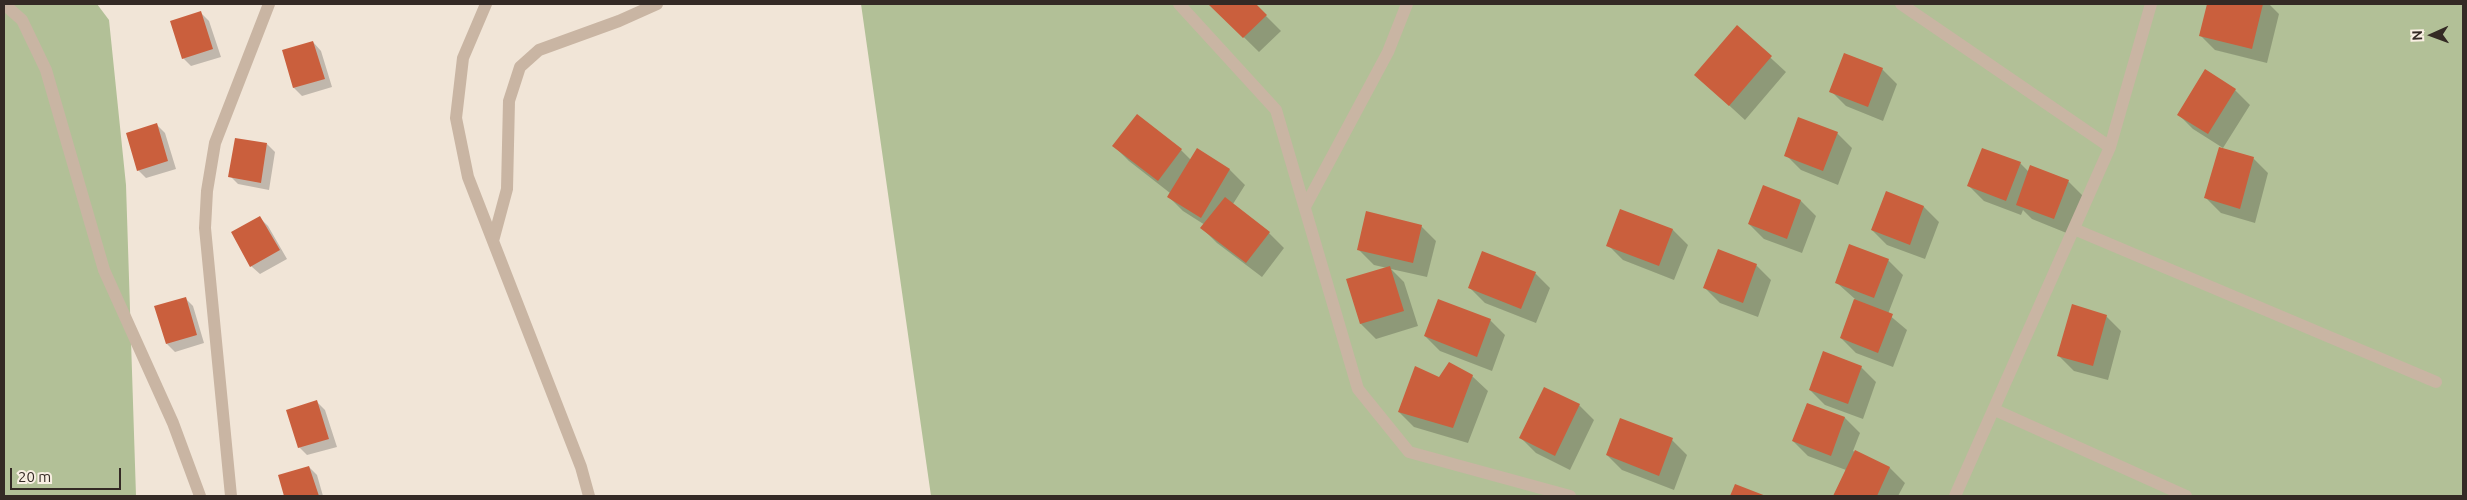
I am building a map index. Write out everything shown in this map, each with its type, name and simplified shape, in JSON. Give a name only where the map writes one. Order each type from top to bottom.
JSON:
[{"type":"street","points":[[4,4],[22,20],[46,70],[104,270],[173,423],[200,496]]},
{"type":"street","points":[[231,496],[206,238],[206,191],[215,143],[269,4]]},
{"type":"street","points":[[486,4],[463,58],[456,118],[468,177],[581,468],[589,496]]},
{"type":"street","points":[[493,241],[508,189],[509,101],[520,67],[539,50],[619,21],[657,4]]},
{"type":"street","points":[[1179,4],[1276,110],[1306,206],[1358,388],[1409,452],[1570,496]]},
{"type":"street","points":[[1306,206],[1388,52],[1407,4]]},
{"type":"street","points":[[1901,4],[2110,148]]},
{"type":"street","points":[[1955,496],[1995,410],[2110,148],[2151,4]]},
{"type":"street","points":[[2074,229],[2436,382]]},
{"type":"street","points":[[1995,410],[2186,496]]},
{"type":"green space","points":[[4,4],[97,4],[109,20],[126,185],[136,496],[4,496]]},
{"type":"green space","points":[[861,4],[2463,4],[2463,496],[931,496]]},
{"type":"building","points":[[1208,4],[1256,4],[1267,15],[1243,38]]},
{"type":"building","points":[[2207,4],[2263,4],[2252,49],[2199,36]]},
{"type":"building","points":[[201,11],[213,49],[182,59],[170,21]]},
{"type":"building","points":[[1737,25],[1772,56],[1729,106],[1694,75]]},
{"type":"building","points":[[313,41],[325,79],[293,88],[282,50]]},
{"type":"building","points":[[1844,53],[1883,68],[1868,107],[1829,92]]},
{"type":"building","points":[[2205,69],[2236,89],[2208,134],[2177,115]]},
{"type":"building","points":[[1137,114],[1182,149],[1158,181],[1112,146]]},
{"type":"building","points":[[1798,117],[1838,132],[1823,171],[1784,156]]},
{"type":"building","points":[[157,123],[168,161],[137,171],[126,133]]},
{"type":"building","points":[[235,138],[267,143],[261,183],[228,177]]},
{"type":"building","points":[[2219,147],[2254,157],[2240,209],[2204,198]]},
{"type":"building","points":[[1197,148],[1230,169],[1201,218],[1167,197]]},
{"type":"building","points":[[1982,148],[2021,162],[2006,201],[1967,186]]},
{"type":"building","points":[[2030,165],[2069,180],[2054,219],[2016,205]]},
{"type":"building","points":[[1763,185],[1801,200],[1787,239],[1748,224]]},
{"type":"building","points":[[1886,191],[1924,206],[1910,245],[1871,230]]},
{"type":"building","points":[[1225,197],[1270,232],[1246,263],[1200,228]]},
{"type":"building","points":[[1620,209],[1673,229],[1659,266],[1606,246]]},
{"type":"building","points":[[1366,211],[1422,225],[1413,263],[1357,250]]},
{"type":"building","points":[[260,216],[280,250],[250,267],[231,232]]},
{"type":"building","points":[[1849,244],[1889,259],[1874,298],[1835,283]]},
{"type":"building","points":[[1718,249],[1757,264],[1743,303],[1703,288]]},
{"type":"building","points":[[1482,251],[1536,272],[1521,309],[1468,288]]},
{"type":"building","points":[[1390,266],[1404,311],[1360,324],[1346,279]]},
{"type":"building","points":[[186,297],[197,335],[166,344],[154,306]]},
{"type":"building","points":[[1438,299],[1491,319],[1477,357],[1424,336]]},
{"type":"building","points":[[1854,299],[1893,314],[1878,353],[1840,338]]},
{"type":"building","points":[[2072,304],[2107,315],[2093,366],[2057,356]]},
{"type":"building","points":[[1823,351],[1862,366],[1848,404],[1809,390]]},
{"type":"building","points":[[1449,362],[1473,375],[1453,428],[1398,412],[1415,366],[1439,377]]},
{"type":"building","points":[[1544,387],[1580,404],[1555,456],[1519,438]]},
{"type":"building","points":[[317,400],[329,439],[298,448],[286,410]]},
{"type":"building","points":[[1807,403],[1845,417],[1831,456],[1792,441]]},
{"type":"building","points":[[1620,418],[1673,438],[1659,476],[1606,455]]},
{"type":"building","points":[[1855,450],[1890,467],[1877,496],[1833,496]]},
{"type":"building","points":[[309,466],[319,496],[284,496],[278,475]]},
{"type":"building","points":[[1735,484],[1766,496],[1730,496]]}]
